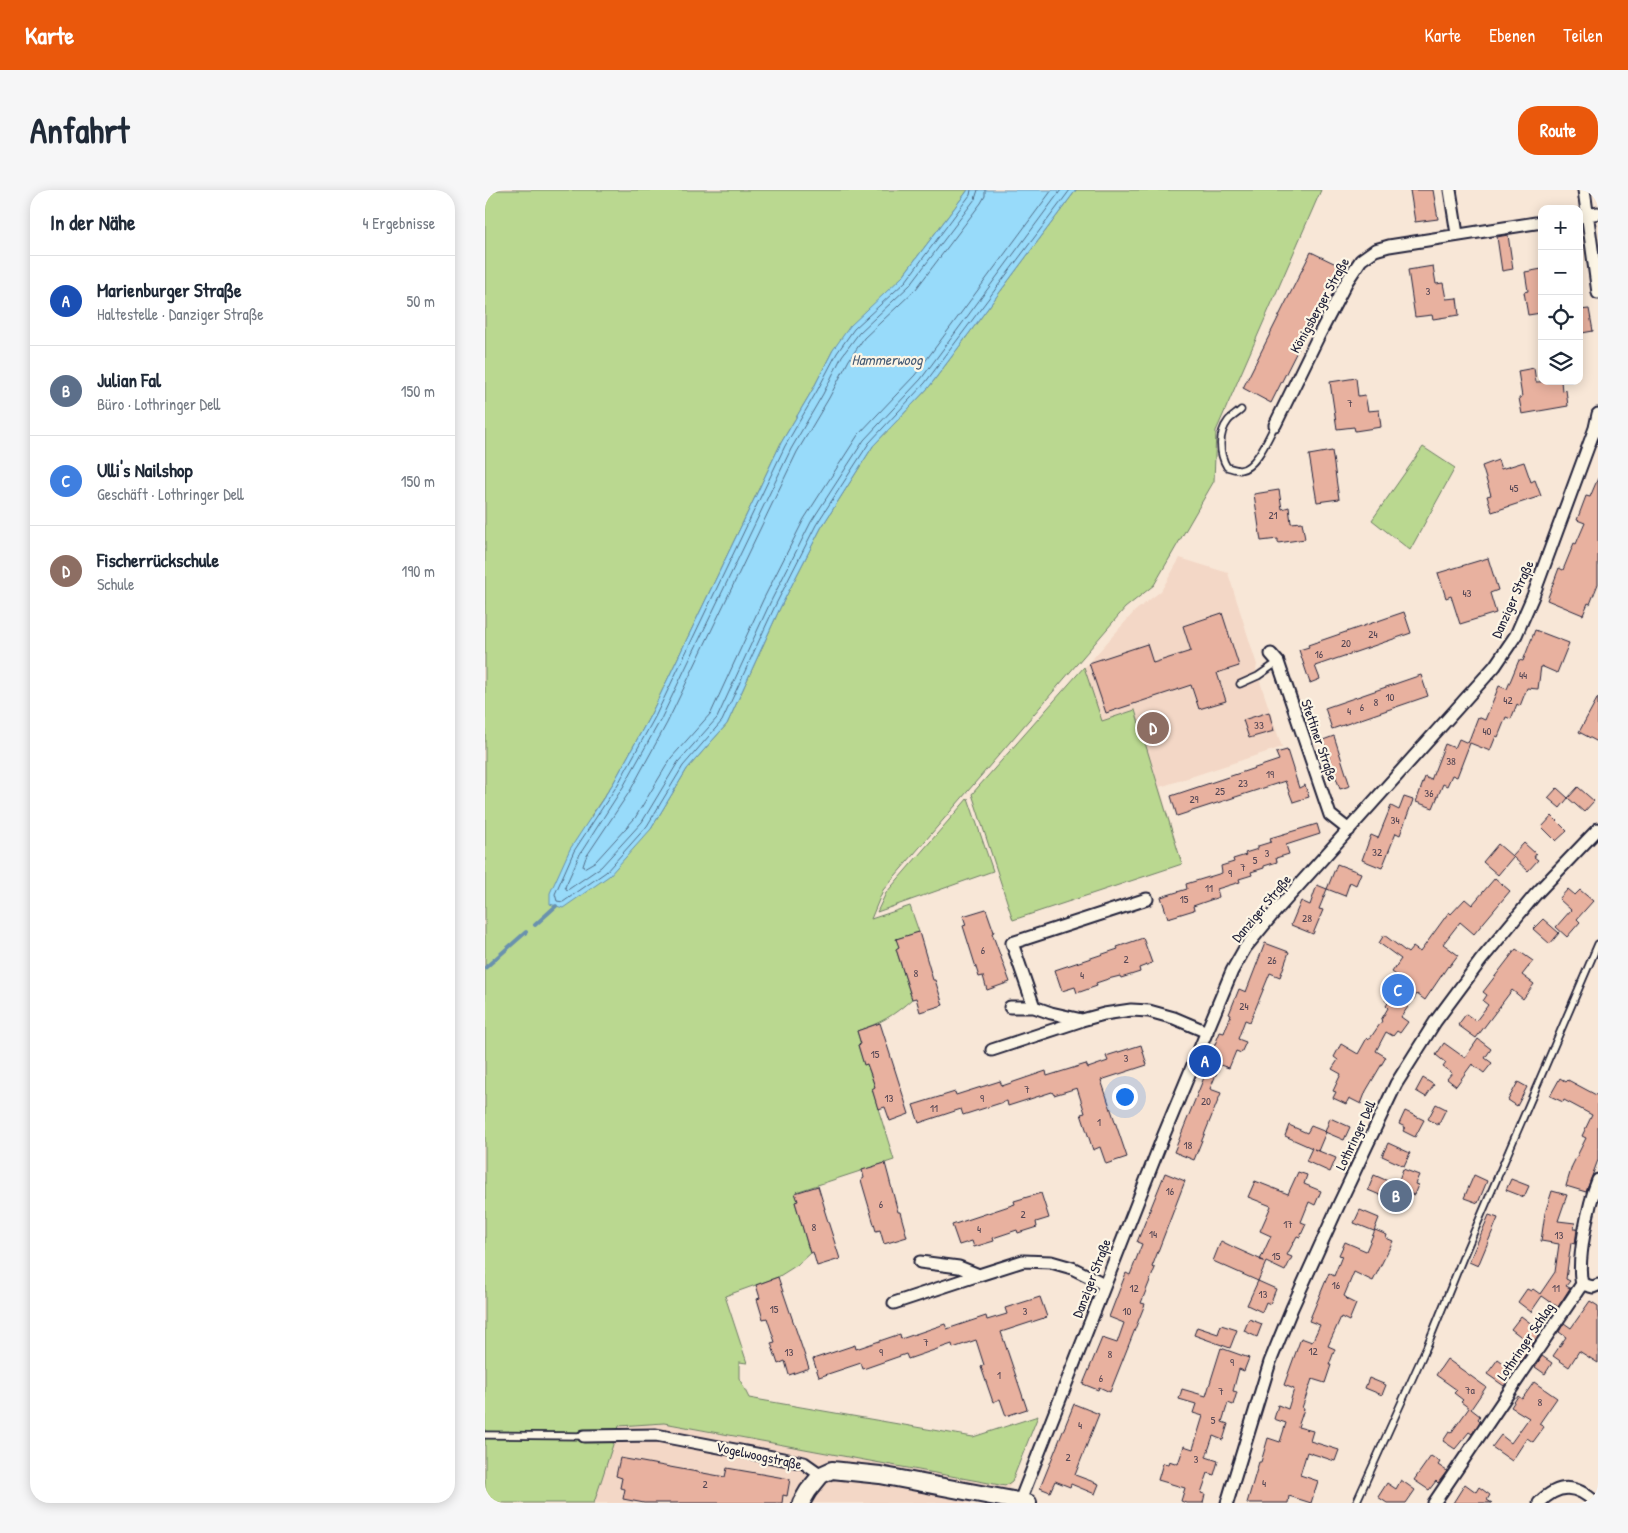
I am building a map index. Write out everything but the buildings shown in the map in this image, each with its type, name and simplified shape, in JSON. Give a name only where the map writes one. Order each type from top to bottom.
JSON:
[{"type":"street","points":[[1450,190],[1457,234]]},
{"type":"street","points":[[1584,190],[1598,293]]},
{"type":"street","name":"Königsberger Straße","points":[[1275,425],[1347,281],[1361,260],[1375,250],[1389,246],[1538,223]]},
{"type":"street","name":"Danziger Straße","points":[[1024,1502],[1104,1284],[1207,1032],[1220,995],[1245,948],[1273,914],[1489,674],[1516,635],[1533,596],[1595,428],[1598,414]]},
{"type":"street","name":"Stettiner Straße","points":[[1275,658],[1330,815],[1349,830]]},
{"type":"street","name":"Lothringer Dell","points":[[1227,1503],[1270,1362],[1340,1202],[1396,1084],[1435,1022],[1481,960],[1535,895],[1598,829]]},
{"type":"street","points":[[1034,1007],[1012,943],[1147,900]]},
{"type":"street","points":[[1010,1007],[1034,1007],[1082,1020]]},
{"type":"street","points":[[992,1050],[1082,1020],[1131,1010],[1149,1011],[1174,1018],[1207,1032]]},
{"type":"street","points":[[1598,1180],[1585,1228],[1580,1276],[1582,1284],[1593,1287],[1598,1285]]},
{"type":"street","points":[[893,1303],[1023,1261],[1051,1262],[1072,1268],[1104,1284]]},
{"type":"street","points":[[920,1262],[959,1267],[979,1275]]},
{"type":"street","name":"Lothringer Schlag","points":[[1434,1503],[1582,1284]]},
{"type":"street","name":"Vogelwoogstraße","points":[[584,1436],[656,1435],[804,1463],[821,1475]]},
{"type":"street","points":[[801,1503],[807,1491],[821,1475],[832,1470],[851,1471],[1024,1502]]},
{"type":"street","points":[[1539,1503],[1551,1493],[1563,1488],[1575,1489],[1589,1496],[1596,1503]]},
{"type":"lane","points":[[1241,410],[1228,421],[1222,434],[1222,458],[1227,467],[1239,470],[1248,466],[1258,456],[1275,425]]},
{"type":"lane","points":[[1240,684],[1258,676],[1275,658]]},
{"type":"lane","points":[[1356,1503],[1427,1346],[1464,1255],[1598,944]]},
{"type":"lane","name":"Vogelwoogstraße","points":[[485,1435],[584,1436]]},
{"type":"shaded area","points":[[1180,558],[1228,573],[1257,665],[1256,670],[1282,747],[1160,787],[1182,864],[1013,920],[972,794],[1135,611],[1161,591]]},
{"type":"shaded area","points":[[664,1423],[1005,1486],[1012,1481],[1002,1503],[594,1503],[619,1425]]},
{"type":"green space","points":[[485,190],[968,190],[902,277],[833,350],[813,389],[781,443],[651,714],[614,782],[591,816],[651,829],[687,769],[727,724],[780,608],[821,528],[873,446],[929,387],[1076,190],[1321,190],[1216,431],[1214,481],[1154,585],[1125,608],[883,890],[871,919],[910,906],[919,932],[897,939],[899,947],[896,949],[912,999],[886,1018],[857,1031],[861,1044],[858,1045],[864,1064],[867,1064],[875,1087],[872,1089],[894,1160],[796,1192],[798,1201],[795,1202],[810,1253],[797,1265],[778,1277],[725,1296],[747,1363],[739,1362],[739,1378],[749,1398],[973,1437],[1038,1416],[1012,1481],[1005,1486],[664,1423],[619,1426],[594,1503],[485,1503]]},
{"type":"green space","points":[[1423,447],[1455,468],[1410,550],[1372,520]]},
{"type":"green space","points":[[1084,667],[1102,721],[1135,710],[1182,864],[1013,920],[972,794]]},
{"type":"green space","points":[[968,798],[993,871],[877,912],[886,893]]},
{"type":"water","name":"Hammerwoog","points":[[968,190],[1076,190],[929,387],[873,446],[821,528],[780,608],[727,724],[687,769],[651,829],[609,876],[563,908],[550,904],[550,893],[570,849],[614,782],[651,714],[781,443],[813,389],[833,350],[850,326],[902,277]]},
{"type":"waterway","points":[[535,925],[556,906]]},
{"type":"waterway","points":[[485,968],[526,932]]},
{"type":"place","name":"Fischerrückschule","points":[[1153,728]]},
{"type":"place","name":"Ulli's Nailshop","points":[[1398,990]]},
{"type":"place","name":"Marienburger Straße","points":[[1205,1061]]},
{"type":"place","name":"Julian Fal","points":[[1396,1196]]}]
